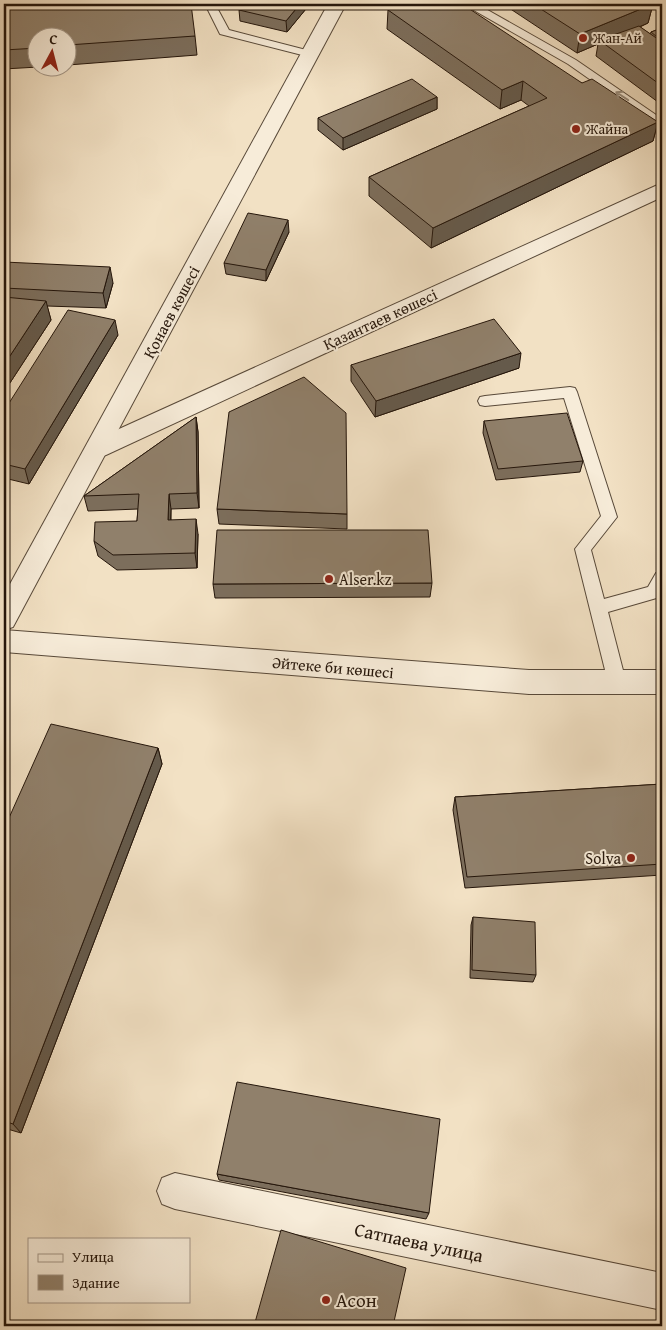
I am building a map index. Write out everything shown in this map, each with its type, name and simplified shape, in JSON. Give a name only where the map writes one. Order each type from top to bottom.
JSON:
[{"type":"street","name":"Қонаев көшесі","points":[[4,619],[337,4]]},
{"type":"street","name":"Қазантаев көшесі","points":[[97,449],[662,189]]},
{"type":"street","name":"Әйтеке би көшесі","points":[[4,641],[529,682],[662,682]]},
{"type":"street","name":"Сатпаева улица","points":[[175,1192],[662,1292]]},
{"type":"lane","points":[[210,4],[224,32],[310,54]]},
{"type":"lane","points":[[469,4],[572,62],[662,124]]},
{"type":"lane","points":[[484,401],[570,392],[608,517],[583,548],[617,682]]},
{"type":"lane","points":[[598,608],[654,592],[662,578]]},
{"type":"building","points":[[4,4],[191,4],[195,36],[78,44],[78,28],[28,28],[28,49],[4,50]]},
{"type":"building","points":[[244,4],[300,4],[286,21],[239,10]]},
{"type":"building","name":"Жайна","points":[[404,4],[462,4],[582,83],[592,79],[658,122],[433,228],[369,177],[547,98],[523,81],[502,90],[388,10]]},
{"type":"building","points":[[533,4],[653,4],[580,34]]},
{"type":"building","points":[[639,26],[662,42],[662,86],[599,40]]},
{"type":"building","points":[[662,28],[662,41],[651,32]]},
{"type":"building","points":[[412,79],[437,97],[343,138],[318,118]]},
{"type":"building","points":[[248,213],[288,220],[266,270],[224,263]]},
{"type":"building","points":[[4,262],[110,267],[103,293],[4,288]]},
{"type":"building","points":[[4,297],[46,301],[4,365]]},
{"type":"building","points":[[68,310],[115,320],[25,469],[4,464],[4,411]]},
{"type":"building","points":[[494,319],[521,353],[376,401],[351,365]]},
{"type":"building","points":[[304,377],[346,413],[347,514],[217,509],[229,412]]},
{"type":"building","points":[[567,413],[583,461],[498,469],[484,421]]},
{"type":"building","points":[[196,417],[197,493],[169,494],[168,520],[196,519],[195,553],[113,555],[94,541],[95,522],[137,521],[139,494],[84,496]]},
{"type":"building","points":[[217,530],[428,530],[432,583],[213,584]]},
{"type":"building","points":[[51,724],[158,748],[13,1124],[4,1121],[4,829]]},
{"type":"building","points":[[662,784],[662,864],[467,877],[455,797]]},
{"type":"building","points":[[473,917],[535,922],[536,975],[472,970]]},
{"type":"building","points":[[237,1082],[440,1119],[429,1213],[217,1174]]},
{"type":"building","points":[[281,1230],[406,1268],[393,1326],[254,1326]]},
{"type":"place","name":"Жан-Ай","points":[[583,38]]},
{"type":"place","name":"Жайна","points":[[576,129]]},
{"type":"place","name":"Alser.kz","points":[[329,579]]},
{"type":"place","name":"Solva","points":[[631,858]]},
{"type":"place","name":"Асон","points":[[326,1300]]}]
